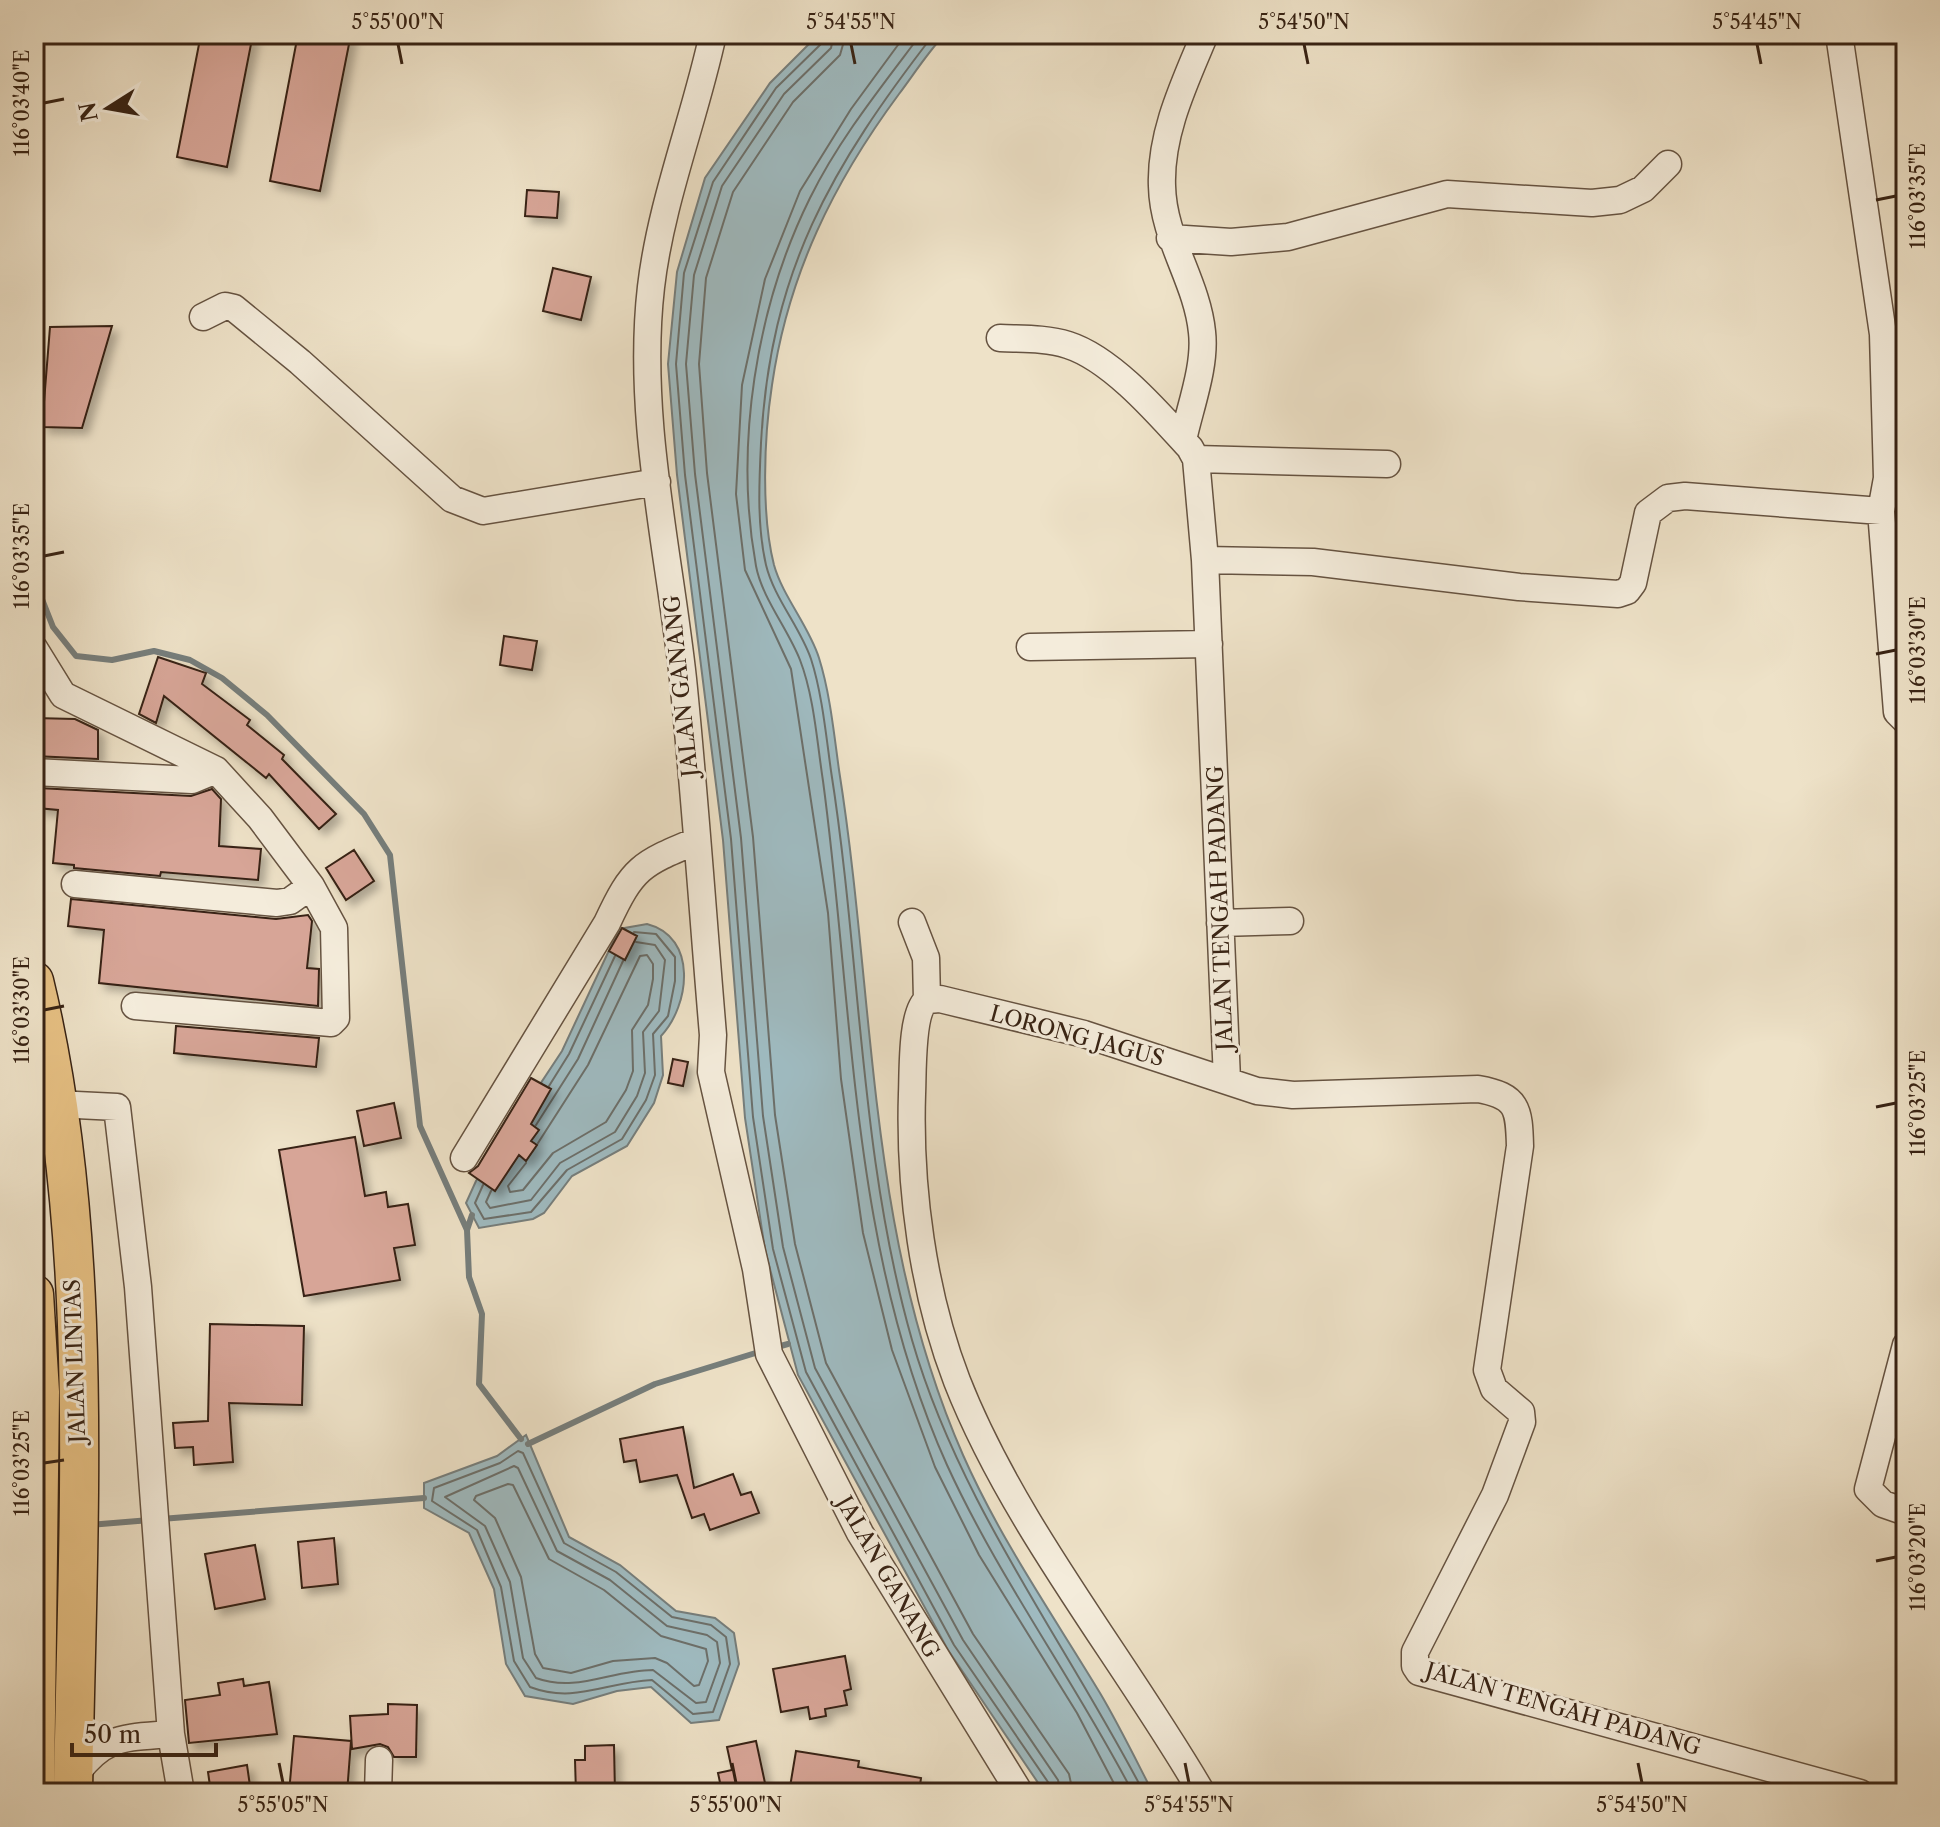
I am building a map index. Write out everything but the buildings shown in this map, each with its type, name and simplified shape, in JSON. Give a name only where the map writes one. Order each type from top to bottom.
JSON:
[{"type":"highway","name":"JALAN LINTAS","points":[[34,981],[56,1104],[72,1267],[78,1476],[73,1785]]},
{"type":"highway","name":"JALAN LINTAS","points":[[34,1294],[40,1392],[35,1793]]},
{"type":"street","name":"JALAN GANANG","points":[[713,34],[699,100],[658,237],[651,289],[650,409],[683,678],[713,1035],[711,1072],[756,1269],[767,1347],[860,1533],[1017,1791]]},
{"type":"street","name":"JALAN TENGAH PADANG","points":[[1205,34],[1178,100],[1164,152],[1162,185],[1170,238],[1203,334],[1189,450],[1205,560],[1227,1080],[1257,1091],[1293,1095],[1478,1089],[1496,1092],[1515,1105],[1520,1146],[1487,1370],[1494,1389],[1521,1412],[1522,1422],[1495,1495],[1415,1652],[1419,1672],[1855,1792]]},
{"type":"street","points":[[1839,34],[1894,334],[1887,478],[1881,511],[1897,712],[1906,721]]},
{"type":"street","points":[[1170,238],[1231,242],[1288,237],[1447,194],[1592,203],[1620,200],[1643,189],[1668,164]]},
{"type":"street","points":[[203,317],[225,306],[234,308],[300,362],[452,499],[483,511],[657,482]]},
{"type":"street","points":[[1000,338],[1045,340],[1087,353],[1132,388],[1189,450],[1387,464]]},
{"type":"street","points":[[1205,560],[1313,562],[1519,587],[1618,594],[1627,591],[1633,583],[1648,513],[1668,498],[1704,496],[1881,511]]},
{"type":"street","points":[[1030,647],[1209,644]]},
{"type":"street","points":[[34,648],[63,695],[216,770],[260,818],[311,886],[334,928],[336,1018],[331,1023],[135,1006]]},
{"type":"street","points":[[34,772],[192,780],[216,770]]},
{"type":"street","points":[[464,1158],[607,923],[626,882],[642,866],[696,841]]},
{"type":"street","points":[[75,884],[277,903],[290,901],[311,886]]},
{"type":"street","points":[[1220,923],[1290,921]]},
{"type":"street","points":[[912,922],[926,958],[927,1000],[919,1012],[914,1050],[912,1148],[924,1253],[956,1378],[1004,1476],[1202,1793]]},
{"type":"street","name":"LORONG JAGUS","points":[[927,1000],[940,999],[1084,1034],[1227,1080]]},
{"type":"street","points":[[56,1104],[117,1107],[138,1287],[159,1536],[171,1734],[181,1793]]},
{"type":"street","points":[[1906,1345],[1868,1489],[1883,1504],[1906,1512]]},
{"type":"street","points":[[73,1697],[88,1719],[117,1739]]},
{"type":"street","points":[[73,1785],[97,1749],[117,1739],[171,1734]]},
{"type":"street","points":[[378,1793],[379,1760]]},
{"type":"water","points":[[819,34],[945,34],[875,128],[834,196],[817,232],[789,306],[779,345],[769,406],[766,451],[767,523],[774,565],[783,589],[815,646],[831,714],[851,857],[878,1117],[891,1203],[908,1288],[931,1372],[963,1455],[1010,1547],[1107,1705],[1153,1793],[1045,1793],[948,1650],[798,1375],[765,1250],[745,1118],[723,840],[677,475],[668,364],[677,272],[705,178],[770,83]]},
{"type":"water","points":[[647,924],[663,931],[675,943],[684,973],[678,1007],[661,1036],[663,1075],[654,1103],[627,1146],[572,1176],[544,1213],[533,1219],[479,1228],[466,1203],[476,1181],[562,1051],[619,929]]},
{"type":"water","points":[[526,1435],[569,1537],[620,1565],[676,1611],[715,1618],[734,1633],[739,1664],[719,1720],[691,1723],[651,1687],[617,1691],[573,1704],[525,1696],[506,1664],[494,1589],[469,1533],[424,1508],[424,1483],[497,1456]]},
{"type":"waterway","points":[[34,579],[53,627],[76,656],[112,660],[154,651],[190,660],[222,678],[267,715],[364,814],[390,855],[420,1126],[467,1230]]},
{"type":"waterway","points":[[472,1215],[467,1230],[469,1277],[482,1314],[479,1384],[521,1439]]},
{"type":"waterway","points":[[773,1348],[788,1344]]},
{"type":"waterway","points":[[528,1444],[655,1384],[762,1351]]},
{"type":"waterway","points":[[161,1519],[424,1498]]},
{"type":"waterway","points":[[89,1525],[150,1520]]}]
